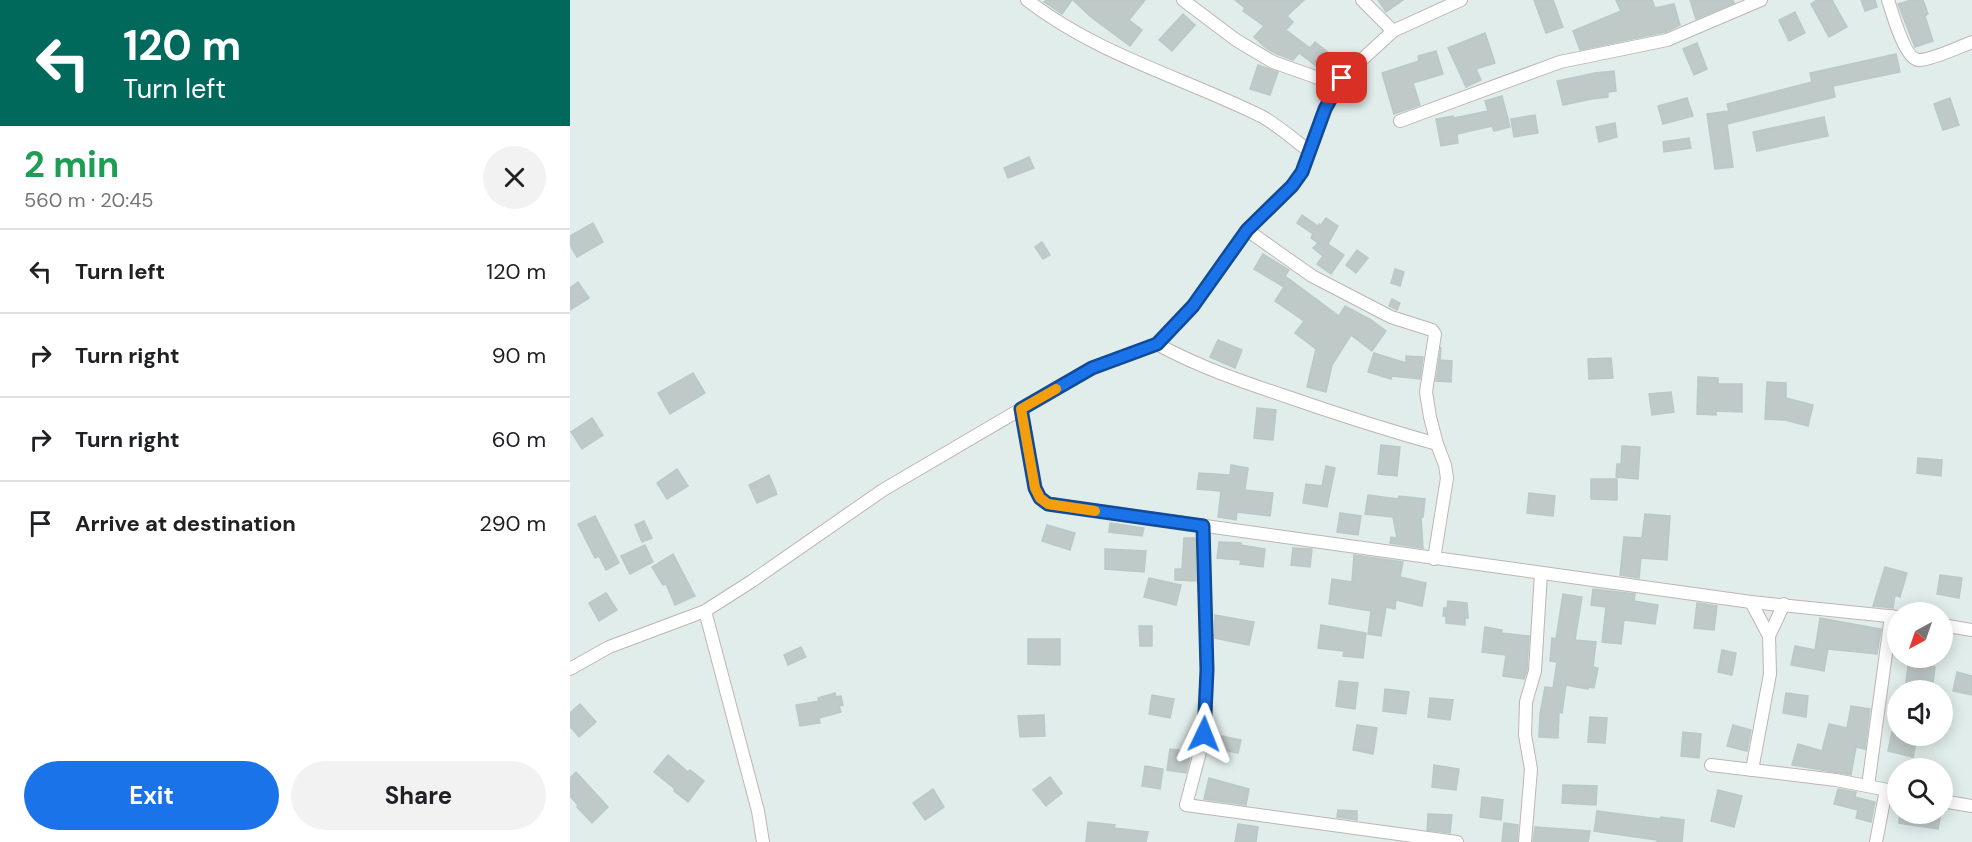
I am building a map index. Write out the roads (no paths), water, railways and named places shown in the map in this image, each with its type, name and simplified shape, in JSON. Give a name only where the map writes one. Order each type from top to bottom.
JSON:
[{"type":"street","points":[[1027,0],[1056,22],[1097,45],[1263,117],[1309,151]]},
{"type":"street","points":[[1183,0],[1236,40],[1273,62],[1338,85]]},
{"type":"street","points":[[1362,0],[1393,31]]},
{"type":"street","points":[[570,669],[609,647],[705,611],[883,490],[1092,368],[1157,344],[1193,306],[1247,230],[1292,186],[1302,172],[1325,109],[1342,78],[1393,31],[1461,0]]},
{"type":"street","points":[[1400,122],[1560,62],[1667,40],[1761,0]]},
{"type":"street","points":[[1888,0],[1904,46],[1913,59],[1934,56],[1972,42]]},
{"type":"street","points":[[1247,230],[1312,276],[1391,317],[1432,330],[1435,334],[1426,392],[1447,478],[1434,559]]},
{"type":"street","points":[[1157,344],[1184,359],[1224,376],[1437,444]]},
{"type":"street","points":[[1021,409],[1035,488],[1040,498],[1048,504],[1751,602],[1887,616]]},
{"type":"street","points":[[1203,526],[1207,670],[1204,734],[1186,805],[1448,841]]},
{"type":"street","points":[[1526,842],[1531,770],[1525,735],[1526,702],[1535,671],[1541,573]]},
{"type":"street","points":[[1751,602],[1769,636],[1770,674],[1752,770]]},
{"type":"street","points":[[1769,636],[1784,604]]},
{"type":"street","points":[[705,611],[758,811],[763,842]]},
{"type":"street","points":[[1953,627],[1972,630]]},
{"type":"street","points":[[1868,786],[1887,662]]},
{"type":"street","points":[[1711,765],[1836,780],[1887,790]]},
{"type":"street","points":[[1953,803],[1972,806]]},
{"type":"street","points":[[1876,842],[1887,807]]}]
